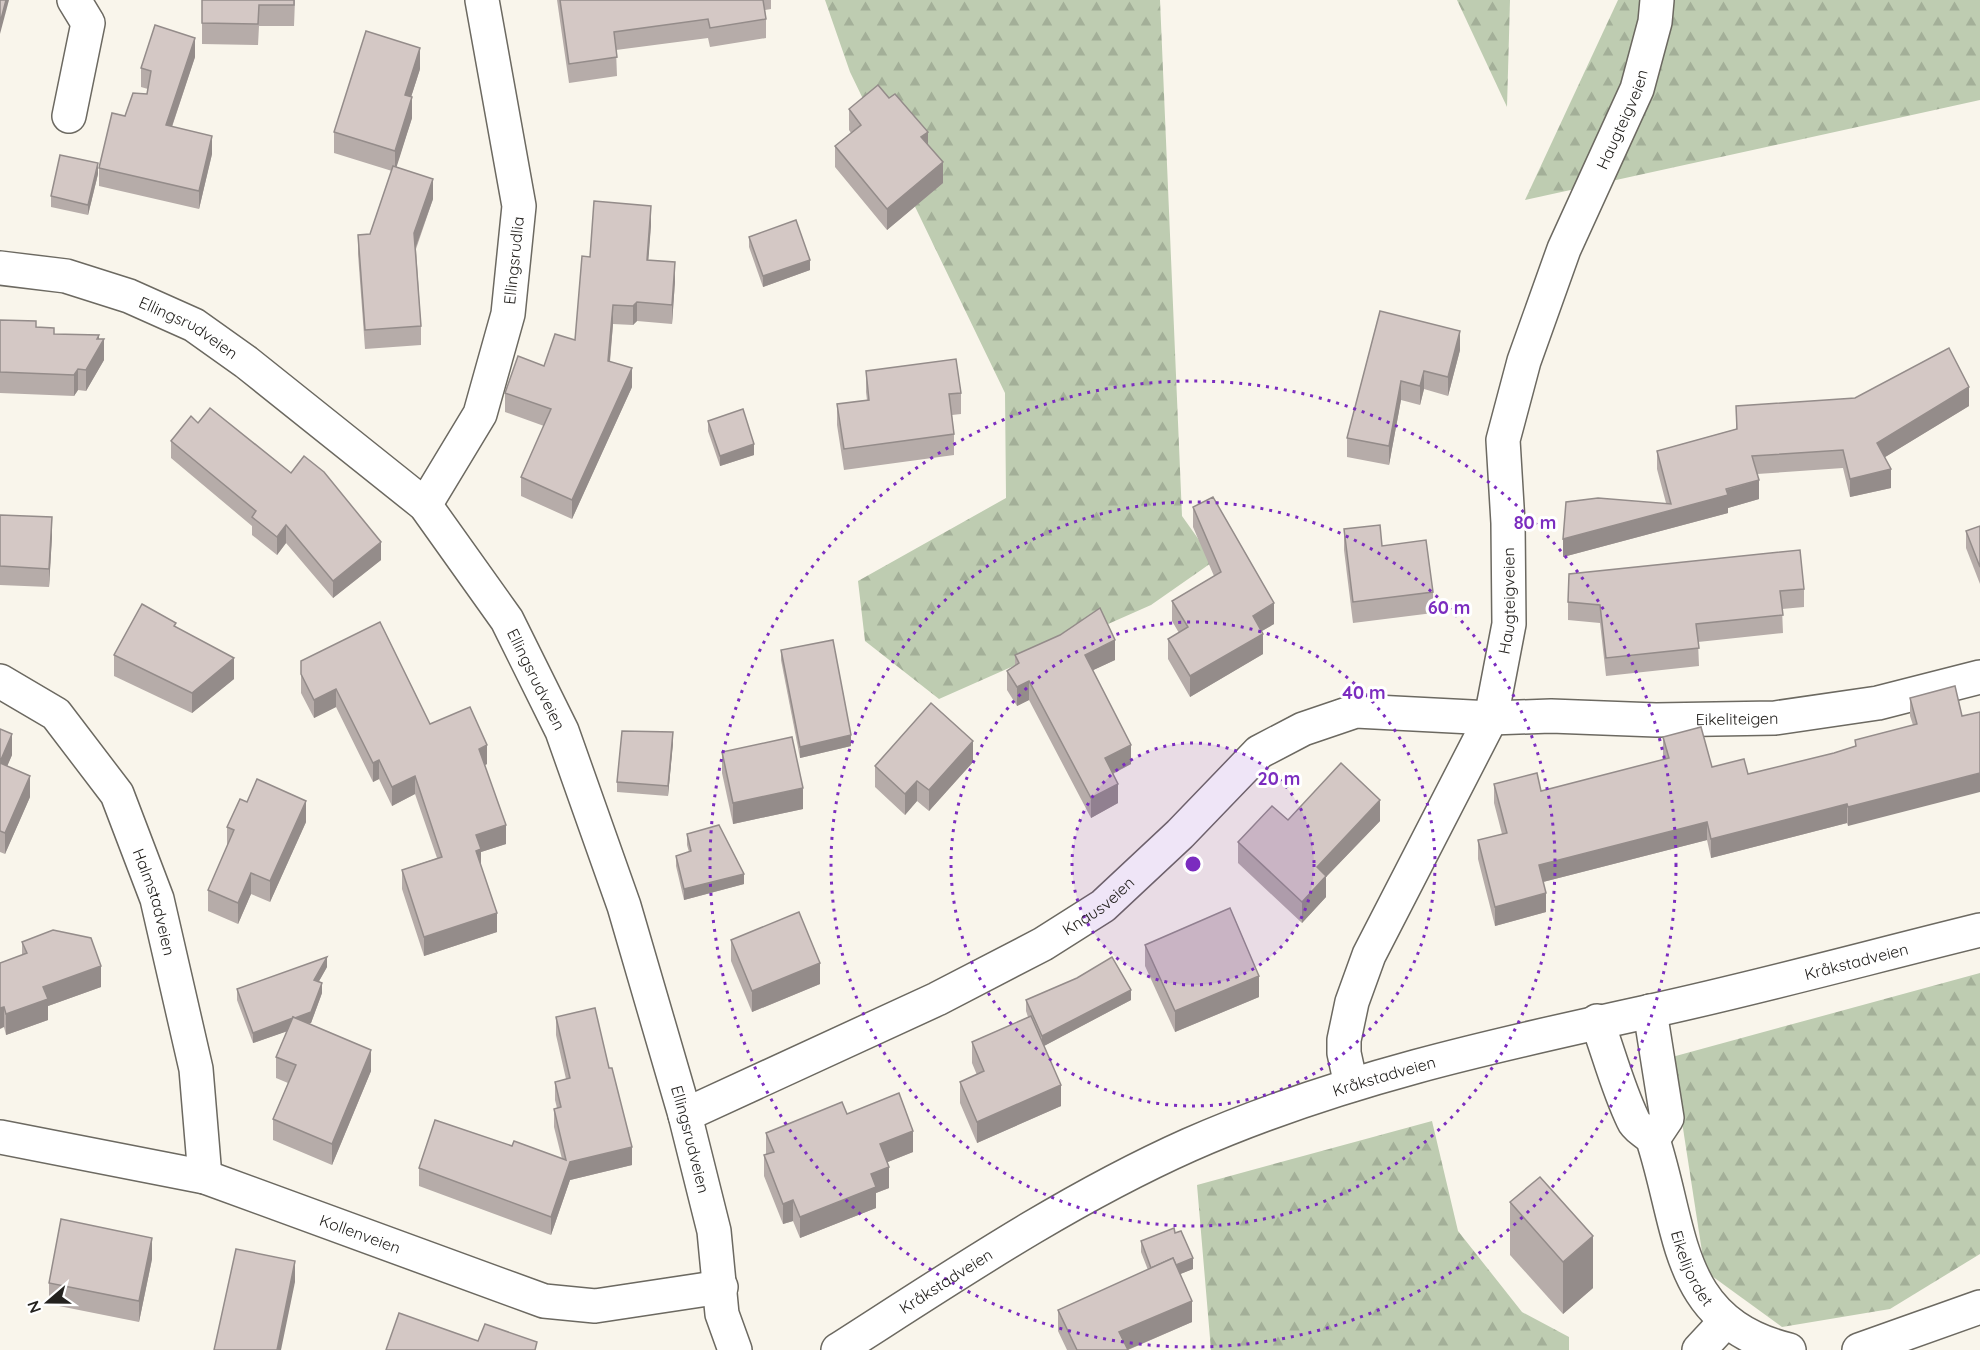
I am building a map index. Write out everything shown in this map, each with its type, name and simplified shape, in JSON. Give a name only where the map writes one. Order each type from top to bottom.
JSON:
[{"type":"street","points":[[69,116],[88,23],[74,0]]},
{"type":"street","name":"Ellingsrudlia","points":[[425,506],[480,414],[508,314],[519,206],[482,0]]},
{"type":"street","name":"Haugteigveien","points":[[1351,1085],[1344,1053],[1344,1040],[1352,1002],[1369,955],[1491,718],[1509,624],[1508,524],[1503,440],[1524,361],[1564,249],[1637,89],[1653,32],[1657,0]]},
{"type":"street","name":"Ellingsrudveien","points":[[0,268],[66,276],[129,296],[194,325],[246,362],[425,506],[507,620],[562,731],[624,906],[684,1115],[714,1231],[722,1314],[735,1350]]},
{"type":"street","name":"Eikeliteigen","points":[[1491,718],[1551,716],[1656,720],[1775,718],[1878,703],[1980,677]]},
{"type":"street","name":"Halmstadveien","points":[[0,681],[56,714],[117,794],[157,899],[196,1069],[205,1177]]},
{"type":"street","name":"Knausveien","points":[[684,1115],[937,999],[1043,944],[1093,912],[1180,834],[1259,752],[1303,729],[1356,711],[1491,718]]},
{"type":"street","name":"Kråkstadveien","points":[[838,1350],[1021,1235],[1112,1183],[1234,1126],[1351,1085],[1597,1021],[1650,1011],[1980,930]]},
{"type":"street","points":[[1597,1021],[1634,1123],[1653,1139],[1667,1118],[1650,1011]]},
{"type":"street","name":"Kollenveien","points":[[0,1137],[205,1177],[544,1301],[595,1306],[721,1287]]},
{"type":"street","name":"Eikelijordet","points":[[1653,1139],[1678,1238],[1690,1273],[1708,1304],[1725,1322],[1770,1345],[1789,1350]]},
{"type":"street","points":[[1859,1350],[1980,1307]]},
{"type":"street","points":[[1699,1350],[1725,1322]]},
{"type":"green space","points":[[825,0],[1160,0],[1182,516],[1214,561],[1151,605],[939,699],[865,641],[858,581],[1006,498],[1005,393],[850,72]]},
{"type":"green space","points":[[1457,0],[1510,0],[1507,107]]},
{"type":"green space","points":[[1618,0],[1980,0],[1980,100],[1525,200]]},
{"type":"green space","points":[[1980,973],[1980,1254],[1890,1309],[1782,1327],[1705,1271],[1672,1057]]},
{"type":"green space","points":[[1432,1121],[1458,1231],[1522,1312],[1569,1337],[1569,1350],[1211,1350],[1197,1185]]},
{"type":"building","points":[[0,0],[6,0],[0,23]]},
{"type":"building","points":[[202,0],[294,0],[294,5],[259,5],[258,24],[202,23]]},
{"type":"building","points":[[560,0],[763,0],[766,19],[710,28],[708,19],[614,32],[617,57],[569,64]]},
{"type":"building","points":[[155,25],[195,38],[166,125],[212,136],[199,191],[99,168],[112,113],[125,116],[133,93],[147,94],[151,71],[141,68]]},
{"type":"building","points":[[366,31],[420,48],[405,95],[412,97],[395,151],[334,132]]},
{"type":"building","points":[[878,85],[889,98],[895,94],[928,132],[921,137],[943,162],[887,209],[835,146],[861,125],[849,109]]},
{"type":"building","points":[[60,155],[98,163],[88,205],[51,196]]},
{"type":"building","points":[[393,166],[433,179],[414,233],[421,326],[365,330],[358,235],[370,234]]},
{"type":"building","points":[[594,201],[651,206],[647,260],[675,262],[672,305],[637,302],[633,306],[613,305],[608,361],[632,368],[572,500],[521,477],[551,409],[505,393],[518,356],[544,366],[555,334],[575,340],[582,256],[590,257]]},
{"type":"building","points":[[796,220],[810,260],[763,276],[749,237]]},
{"type":"building","points":[[1380,311],[1460,331],[1448,377],[1424,371],[1420,386],[1401,381],[1389,446],[1347,438]]},
{"type":"building","points":[[0,320],[36,321],[36,327],[54,328],[54,334],[99,335],[97,339],[104,339],[86,370],[78,369],[74,375],[0,372]]},
{"type":"building","points":[[1949,348],[1969,387],[1877,443],[1891,469],[1850,479],[1843,450],[1752,456],[1759,480],[1726,489],[1728,495],[1563,539],[1566,502],[1598,498],[1671,504],[1657,451],[1737,429],[1736,406],[1855,398]]},
{"type":"building","points":[[956,359],[961,393],[949,394],[954,434],[844,449],[837,404],[869,400],[866,371]]},
{"type":"building","points":[[210,408],[291,473],[304,456],[324,472],[381,542],[333,581],[286,525],[277,537],[252,517],[256,511],[171,441],[191,416],[198,423]]},
{"type":"building","points":[[743,409],[754,444],[720,456],[708,421]]},
{"type":"building","points":[[1213,497],[1274,603],[1253,616],[1263,634],[1190,676],[1168,639],[1188,627],[1172,601],[1221,572],[1193,507]]},
{"type":"building","points":[[0,515],[52,517],[49,569],[0,566]]},
{"type":"building","points":[[1380,525],[1382,546],[1426,540],[1433,592],[1353,602],[1344,529]]},
{"type":"building","points":[[1980,526],[1980,567],[1966,531]]},
{"type":"building","points":[[1800,550],[1804,589],[1780,591],[1783,615],[1696,624],[1699,648],[1606,658],[1600,605],[1568,602],[1569,574]]},
{"type":"building","points":[[142,604],[176,623],[174,626],[234,658],[192,693],[114,655]]},
{"type":"building","points":[[1100,608],[1115,640],[1085,655],[1131,745],[1105,758],[1118,784],[1091,798],[1029,681],[1017,687],[1007,671],[1019,663],[1015,655],[1060,635]]},
{"type":"building","points":[[380,622],[430,724],[470,707],[487,745],[479,749],[506,825],[476,835],[481,849],[476,851],[497,913],[424,937],[402,870],[442,857],[415,776],[392,787],[379,760],[373,763],[336,689],[314,700],[301,674],[301,661]]},
{"type":"building","points":[[833,640],[851,735],[800,747],[781,650]]},
{"type":"building","points":[[1955,686],[1962,716],[1980,712],[1980,773],[1711,839],[1707,822],[1539,865],[1546,893],[1495,907],[1478,840],[1507,833],[1494,784],[1537,773],[1541,791],[1669,758],[1663,737],[1701,727],[1712,767],[1744,759],[1748,774],[1834,753],[1856,746],[1855,740],[1917,724],[1910,698]]},
{"type":"building","points":[[931,703],[973,741],[929,790],[917,781],[905,794],[875,766]]},
{"type":"building","points":[[0,729],[12,734],[0,762]]},
{"type":"building","points":[[622,731],[673,732],[668,786],[617,782]]},
{"type":"building","points":[[792,737],[803,788],[733,803],[722,752]]},
{"type":"building","points":[[0,763],[30,776],[5,833],[0,831]]},
{"type":"building","points":[[1341,763],[1380,800],[1317,867],[1326,876],[1302,902],[1238,842],[1272,806],[1288,820]]},
{"type":"building","points":[[257,779],[306,801],[270,881],[251,873],[238,903],[208,890],[234,830],[227,827],[240,799],[247,802]]},
{"type":"building","points":[[719,825],[744,874],[684,889],[676,856],[691,851],[687,834]]},
{"type":"building","points":[[1230,908],[1259,976],[1175,1011],[1145,945]]},
{"type":"building","points":[[799,912],[820,963],[752,991],[731,940]]},
{"type":"building","points":[[53,930],[91,938],[101,966],[43,987],[48,999],[6,1014],[4,1007],[0,1008],[0,963],[27,953],[22,942]]},
{"type":"building","points":[[327,957],[314,980],[322,983],[311,1012],[253,1033],[237,989]]},
{"type":"building","points":[[1112,957],[1131,990],[1042,1036],[1026,1000],[1077,978]]},
{"type":"building","points":[[595,1008],[609,1068],[612,1068],[632,1147],[570,1162],[551,1217],[419,1168],[435,1120],[512,1146],[514,1141],[566,1160],[554,1109],[561,1107],[555,1082],[570,1078],[556,1017]]},
{"type":"building","points":[[1031,1016],[1061,1085],[977,1122],[960,1082],[984,1071],[972,1042]]},
{"type":"building","points":[[293,1017],[371,1050],[332,1144],[273,1119],[296,1065],[276,1057]]},
{"type":"building","points":[[899,1093],[913,1131],[880,1144],[889,1167],[871,1174],[876,1187],[800,1217],[793,1200],[783,1204],[764,1155],[774,1152],[766,1133],[842,1102],[847,1114]]},
{"type":"building","points":[[1540,1177],[1593,1236],[1563,1262],[1510,1202]]},
{"type":"building","points":[[61,1219],[152,1238],[139,1301],[49,1283]]},
{"type":"building","points":[[1174,1228],[1175,1233],[1181,1231],[1193,1258],[1176,1265],[1173,1258],[1151,1268],[1141,1241]]},
{"type":"building","points":[[236,1249],[295,1261],[277,1350],[214,1350]]},
{"type":"building","points":[[1173,1258],[1192,1301],[1119,1332],[1128,1350],[1077,1350],[1058,1310]]},
{"type":"building","points":[[399,1313],[478,1341],[485,1324],[537,1342],[535,1350],[386,1350]]}]
